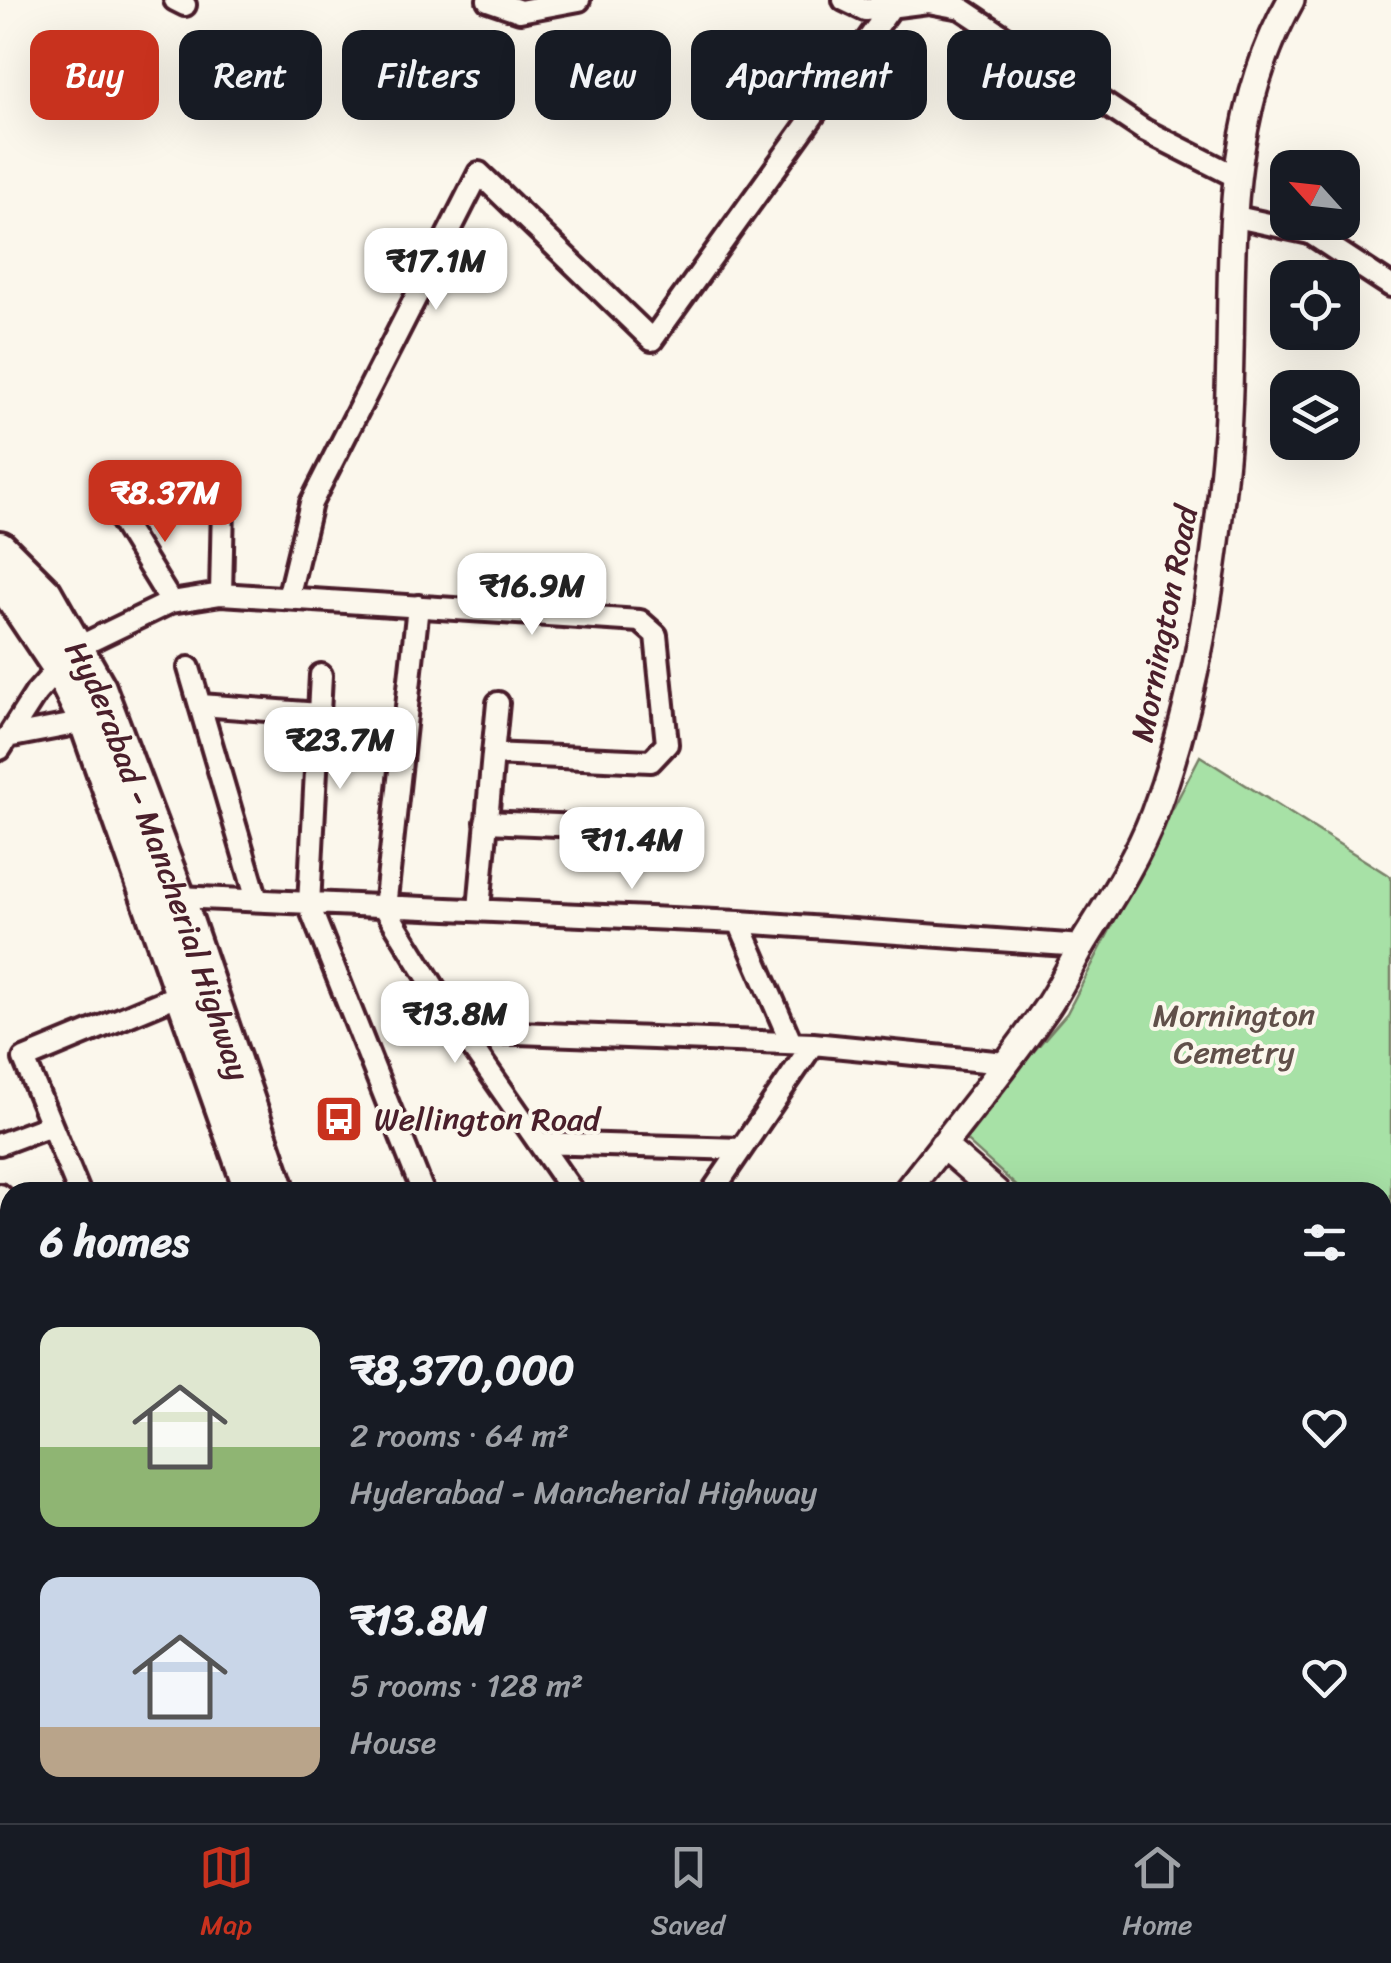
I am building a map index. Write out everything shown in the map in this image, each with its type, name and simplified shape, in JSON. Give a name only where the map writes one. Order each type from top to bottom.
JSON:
[{"type":"main road","name":"Hyderabad - Mancherial Highway","points":[[0,548],[45,593],[86,722],[249,1182]]},
{"type":"main road","name":"Hyderabad - Mancherial Highway","points":[[0,578],[98,688],[178,896],[276,1182]]},
{"type":"street","points":[[488,0],[518,6],[579,0]]},
{"type":"street","points":[[844,0],[865,10],[928,2],[961,8],[1144,130],[1235,176]]},
{"type":"street","name":"Mornington Road","points":[[914,1182],[1048,1005],[1122,881],[1153,816],[1177,742],[1199,643],[1226,454],[1235,176],[1251,96],[1274,31],[1292,0]]},
{"type":"street","points":[[288,598],[311,503],[479,172],[652,340],[892,6]]},
{"type":"street","points":[[1232,216],[1310,233],[1391,286]]},
{"type":"street","points":[[221,594],[223,504]]},
{"type":"street","points":[[117,514],[171,602]]},
{"type":"street","points":[[4,743],[68,658],[171,602],[221,594],[640,620],[656,634],[667,744],[662,754],[650,761],[492,754]]},
{"type":"street","points":[[418,606],[385,908],[461,1030],[566,1182]]},
{"type":"street","points":[[189,668],[257,900]]},
{"type":"street","points":[[321,675],[309,906],[419,1182]]},
{"type":"street","points":[[479,909],[498,704]]},
{"type":"street","points":[[201,705],[319,714]]},
{"type":"street","points":[[4,743],[86,722]]},
{"type":"street","points":[[486,822],[629,828]]},
{"type":"street","points":[[178,896],[309,906],[479,909],[739,922],[1082,946]]},
{"type":"street","points":[[739,922],[790,1040]]},
{"type":"street","points":[[75,1182],[24,1059],[184,993]]},
{"type":"street","points":[[461,1030],[790,1040],[1005,1063]]},
{"type":"street","points":[[719,1182],[813,1044]]},
{"type":"street","points":[[0,1144],[51,1125]]},
{"type":"street","points":[[540,1143],[741,1150]]},
{"type":"street","points":[[942,1145],[985,1182]]},
{"type":"green space","name":"Mornington Cemetry","points":[[1200,756],[1391,877],[1391,1182],[1012,1182],[961,1136],[1067,1013]]},
{"type":"place","name":"Wellington Road","points":[[339,1119]]}]
